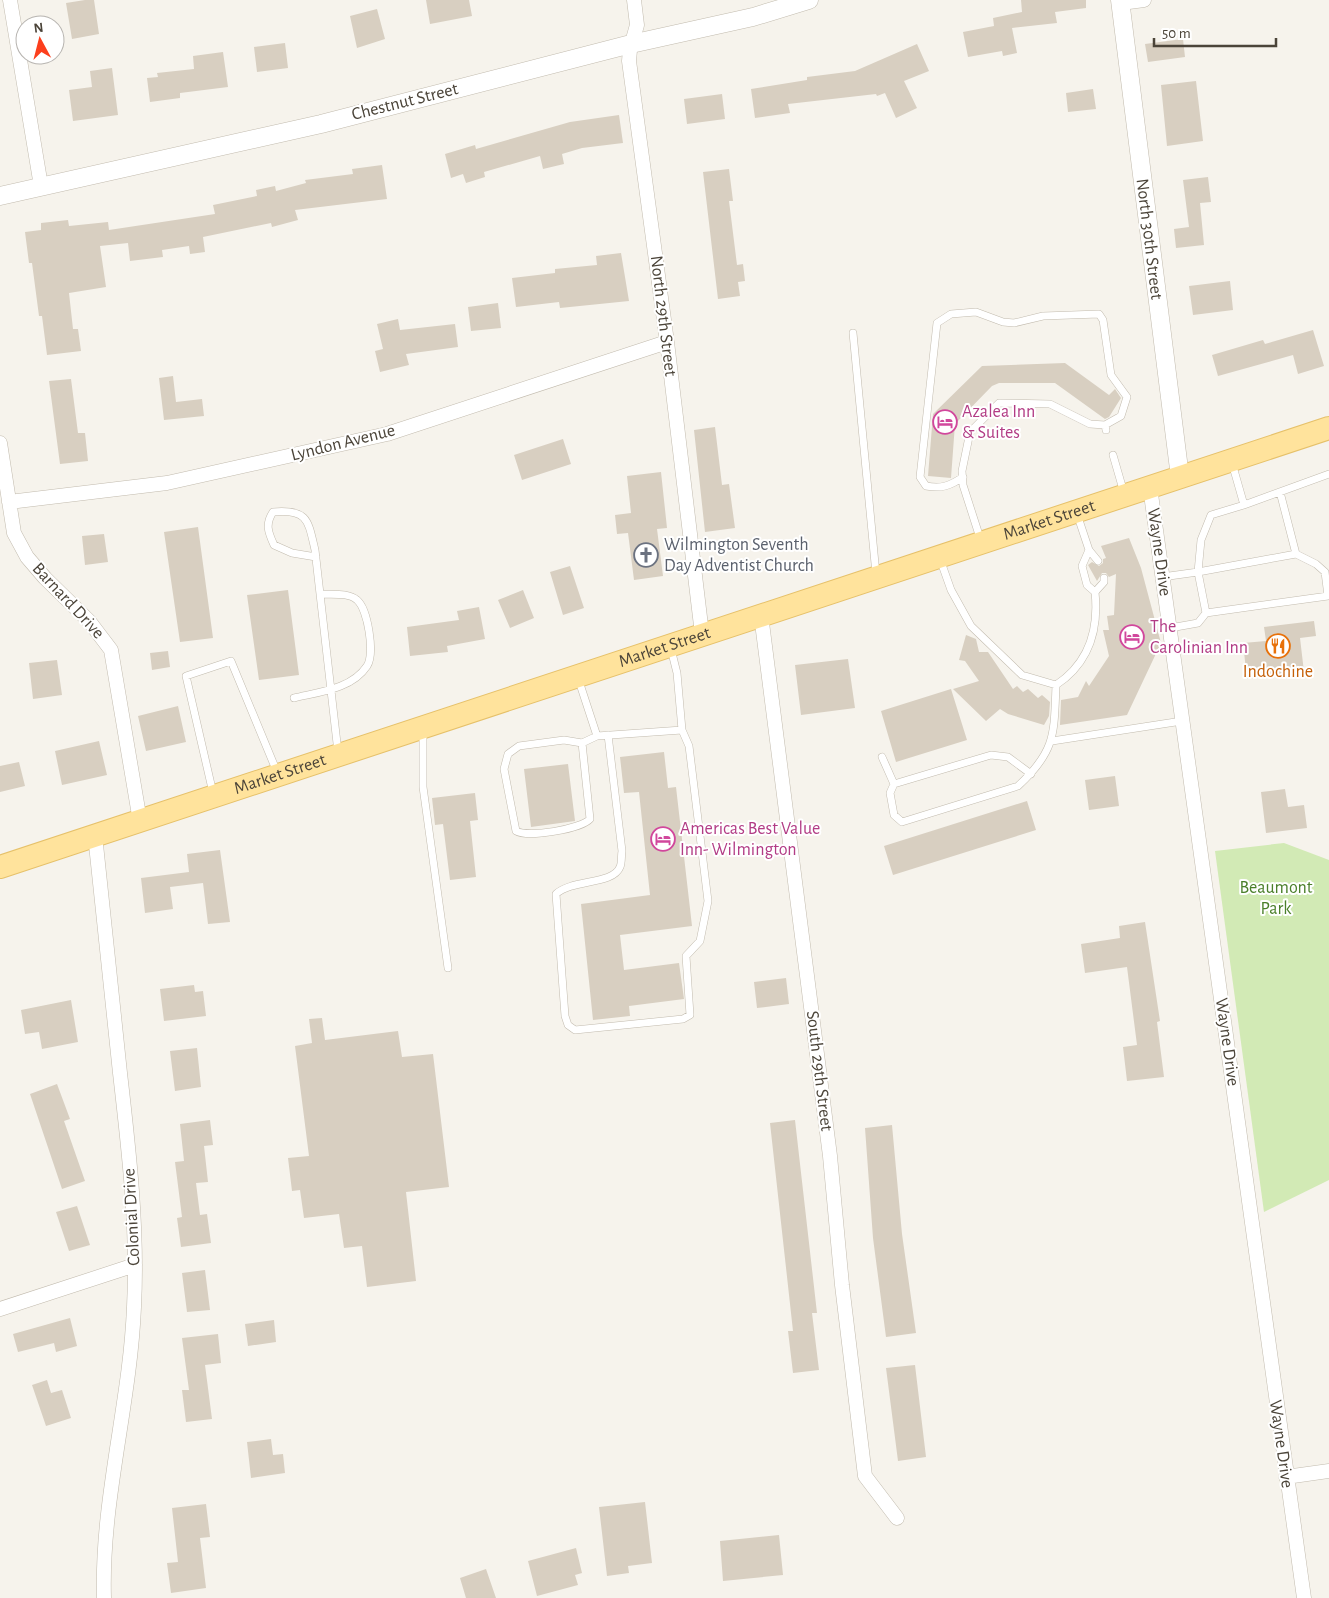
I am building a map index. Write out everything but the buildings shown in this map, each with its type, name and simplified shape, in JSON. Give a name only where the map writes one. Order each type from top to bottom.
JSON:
[{"type":"main road","name":"Market Street","points":[[0,867],[761,614],[1329,428]]},
{"type":"street","points":[[10,0],[41,186]]},
{"type":"street","name":"North 29th Street","points":[[634,0],[637,25],[631,44],[629,61],[667,342],[702,634]]},
{"type":"street","name":"Chestnut Street","points":[[0,196],[321,124],[631,44],[753,17],[808,0]]},
{"type":"street","points":[[1120,2],[1144,0]]},
{"type":"street","name":"North 30th Street","points":[[1120,2],[1180,477]]},
{"type":"street","name":"Lyndon Avenue","points":[[8,502],[167,483],[387,434],[667,342]]},
{"type":"street","name":"Barnard Drive","points":[[0,443],[14,533],[27,557],[89,621],[111,650],[140,821]]},
{"type":"street","name":"Wayne Drive","points":[[1150,487],[1304,1598]]},
{"type":"street","name":"South 29th Street","points":[[761,614],[830,1156],[842,1285],[865,1476],[897,1518]]},
{"type":"street","name":"Colonial Drive","points":[[95,835],[131,1168],[135,1265],[130,1366],[104,1540],[104,1598]]},
{"type":"street","points":[[0,1309],[135,1265]]},
{"type":"street","points":[[1286,1477],[1329,1471]]},
{"type":"lane","points":[[963,477],[952,485],[938,488],[926,486],[920,477],[937,322],[951,314],[976,312],[1003,322],[1014,323],[1043,316],[1099,314],[1103,320],[1111,374],[1127,397],[1121,416],[1105,428],[1090,424],[1050,404],[999,402],[970,432],[963,477],[982,542]]},
{"type":"lane","points":[[853,333],[876,577]]},
{"type":"lane","points":[[1113,454],[1125,495]]},
{"type":"lane","points":[[1232,460],[1244,505]]},
{"type":"lane","points":[[1206,613],[1198,572],[1201,540],[1212,515],[1329,474]]},
{"type":"lane","points":[[1280,492],[1296,554]]},
{"type":"lane","points":[[316,557],[292,553],[274,545],[268,531],[267,521],[273,512],[290,510],[301,514],[308,522],[316,557],[338,755]]},
{"type":"lane","points":[[1076,511],[1089,550],[1098,561]]},
{"type":"lane","points":[[939,556],[951,590],[971,626],[1022,675],[1056,685],[1072,675],[1090,650],[1097,604],[1095,592],[1087,584],[1082,566],[1089,550]]},
{"type":"lane","points":[[1162,577],[1296,554],[1316,564],[1325,572],[1328,583],[1328,596],[1206,613],[1198,622],[1170,628]]},
{"type":"lane","points":[[1095,592],[1104,582],[1104,578]]},
{"type":"lane","points":[[294,698],[331,690],[350,682],[368,666],[370,641],[366,612],[357,600],[347,595],[320,594]]},
{"type":"lane","points":[[608,735],[622,851],[620,868],[613,876],[597,881],[575,883],[563,888],[556,894],[565,1016],[568,1025],[576,1030],[684,1018],[690,1015],[686,956],[700,941],[708,901],[689,746],[682,730],[678,672],[670,645]]},
{"type":"lane","points":[[214,796],[186,676],[231,660],[278,775]]},
{"type":"lane","points":[[577,676],[597,736]]},
{"type":"lane","points":[[882,757],[894,784],[890,793],[894,815],[902,822],[1018,786],[1042,762],[1052,741],[1056,685]]},
{"type":"lane","points":[[1052,741],[1182,721]]},
{"type":"lane","points":[[423,727],[423,787],[448,968]]},
{"type":"lane","points":[[582,743],[590,819],[579,827],[526,834],[516,831],[504,769],[508,754],[519,746],[564,740],[582,743],[597,736],[682,730]]},
{"type":"lane","points":[[894,784],[991,755],[1008,757],[1031,774]]},
{"type":"green space","name":"Beaumont Park","points":[[1284,843],[1329,860],[1329,1180],[1264,1212],[1215,851]]},
{"type":"place","name":"Azalea Inn & Suites","points":[[945,422]]},
{"type":"place","name":"Wilmington Seventh Day Adventist Church","points":[[646,555]]},
{"type":"place","name":"The Carolinian Inn","points":[[1132,637]]},
{"type":"place","name":"Indochine","points":[[1278,646]]},
{"type":"place","name":"Americas Best Value Inn- Wilmington","points":[[663,839]]}]
